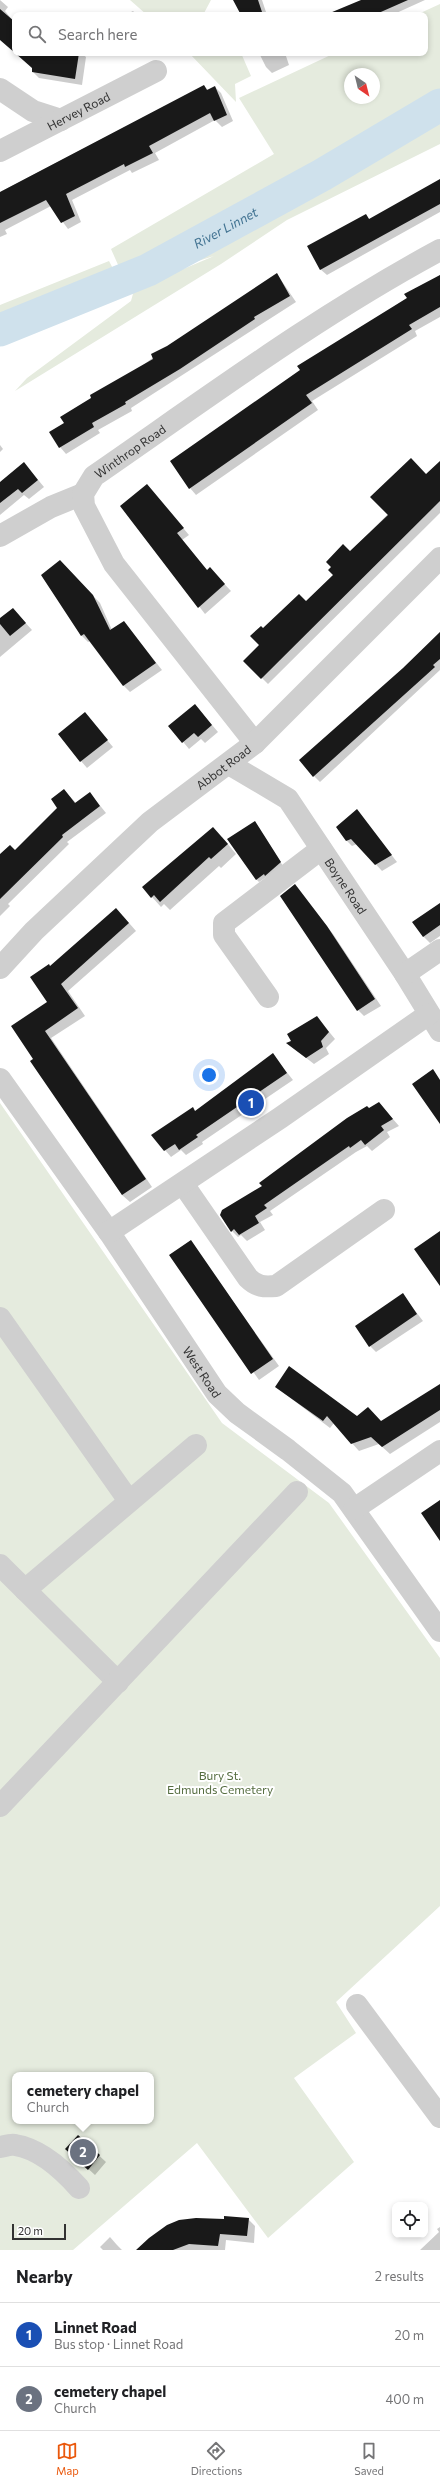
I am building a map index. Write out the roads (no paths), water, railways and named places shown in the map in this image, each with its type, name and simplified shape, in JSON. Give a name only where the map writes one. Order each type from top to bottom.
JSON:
[{"type":"street","name":"Hervey Road","points":[[0,151],[156,72]]},
{"type":"street","points":[[0,89],[33,111],[61,120]]},
{"type":"street","name":"Winthrop Road","points":[[83,494],[94,476],[230,382],[394,275],[440,250]]},
{"type":"street","points":[[0,536],[51,507],[83,494],[84,506],[114,564],[255,742]]},
{"type":"street","name":"Abbot Road","points":[[0,968],[34,931],[150,822],[255,742],[440,558]]},
{"type":"street","name":"Boyne Road","points":[[228,764],[288,799],[405,974],[434,1023]]},
{"type":"street","points":[[268,997],[224,935],[224,923],[322,849]]},
{"type":"street","points":[[405,974],[440,950]]},
{"type":"street","points":[[109,1232],[434,1023]]},
{"type":"street","name":"West Road","points":[[0,1079],[109,1232],[217,1394],[237,1413],[288,1450],[342,1493],[440,1631]]},
{"type":"street","points":[[182,1184],[248,1278],[256,1286],[276,1286],[384,1210]]},
{"type":"street","points":[[0,1318],[129,1501]]},
{"type":"street","points":[[25,1590],[196,1445]]},
{"type":"street","points":[[354,1509],[440,1451]]},
{"type":"street","points":[[0,1806],[297,1492]]},
{"type":"street","points":[[0,1565],[118,1682]]},
{"type":"street","points":[[357,2005],[440,2117]]},
{"type":"street","points":[[0,2147],[15,2145],[39,2154],[66,2173],[79,2188]]},
{"type":"waterway","name":"River Linnet","points":[[0,330],[148,270],[322,175],[440,105]]},
{"type":"place","name":"Linnet Road","points":[[251,1103]]},
{"type":"place","name":"cemetery chapel","points":[[83,2152]]},
{"type":"park label","name":"Bury St. Edmunds Cemetery","points":[[220,1782]]}]
